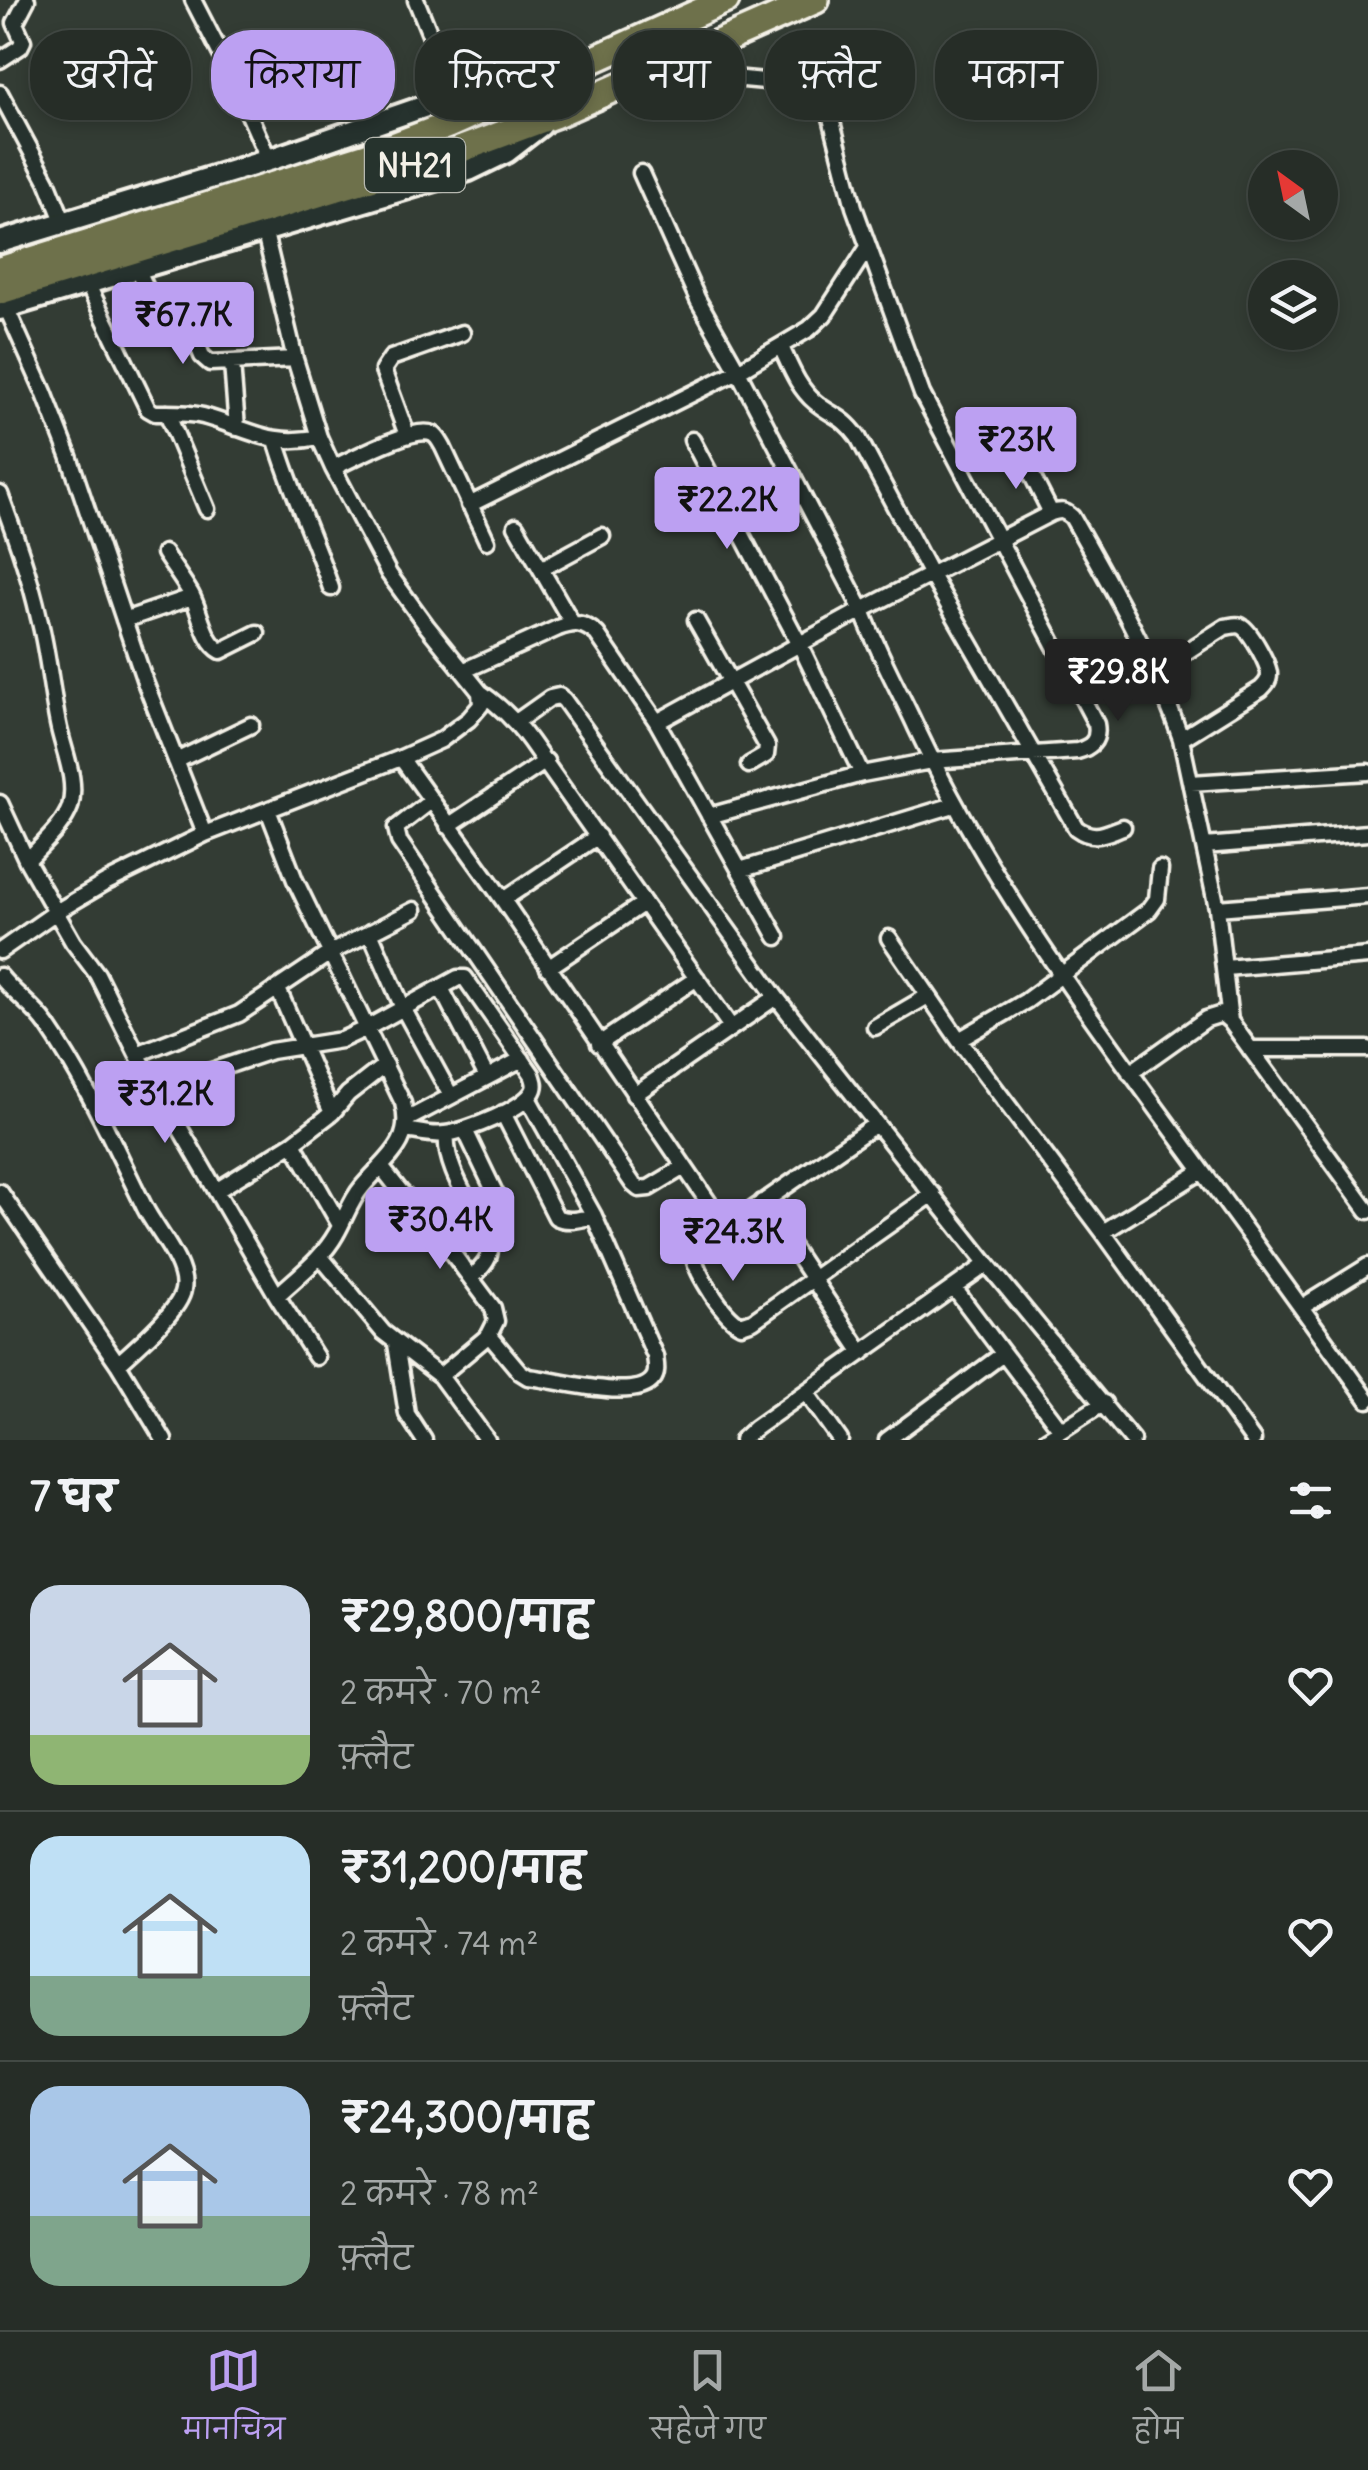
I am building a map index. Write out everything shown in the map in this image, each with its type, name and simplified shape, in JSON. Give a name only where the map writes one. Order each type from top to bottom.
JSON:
[{"type":"highway","name":"NH21","points":[[593,60],[726,0]]},
{"type":"highway","name":"NH21","points":[[745,32],[816,0]]},
{"type":"highway","name":"NH21","points":[[2,303],[263,222],[613,90]]},
{"type":"highway","name":"NH21","points":[[0,270],[367,156],[459,120]]},
{"type":"street","points":[[0,60],[23,41],[15,22],[28,0]]},
{"type":"street","points":[[195,0],[270,160]]},
{"type":"street","points":[[416,0],[428,30]]},
{"type":"street","points":[[709,816],[862,774],[931,761],[1077,751],[1088,748],[1098,734],[922,394],[848,190],[830,114],[823,101],[810,90],[745,79]]},
{"type":"street","points":[[2,102],[47,181],[64,222]]},
{"type":"street","points":[[0,242],[270,160],[415,110]]},
{"type":"street","points":[[641,173],[689,283],[862,610],[931,761],[989,864],[1130,1073],[1368,1400]]},
{"type":"street","points":[[204,834],[124,620],[69,456],[2,303],[137,268],[263,222],[295,359],[319,437],[389,574],[480,692],[516,722],[546,761],[731,1027]]},
{"type":"street","points":[[470,505],[738,371],[809,329],[824,314],[868,247]]},
{"type":"street","points":[[137,268],[159,314],[185,314],[205,360],[210,363],[295,359]]},
{"type":"street","points":[[87,283],[143,403],[154,413],[203,416],[276,440],[319,437]]},
{"type":"street","points":[[407,436],[384,370],[386,364],[391,358],[462,333]]},
{"type":"street","points":[[781,347],[804,390],[815,402],[847,422],[858,437],[1076,828],[1087,836],[1097,836],[1123,827]]},
{"type":"street","points":[[232,364],[236,428]]},
{"type":"street","points":[[167,413],[207,508]]},
{"type":"street","points":[[333,468],[407,436],[431,433],[437,438],[487,542]]},
{"type":"street","points":[[276,440],[289,483],[332,588]]},
{"type":"street","points":[[692,440],[800,645],[862,774]]},
{"type":"street","points":[[1020,452],[1051,513]]},
{"type":"street","points":[[0,494],[40,622],[52,697],[71,776],[72,793],[62,822],[27,860]]},
{"type":"street","points":[[657,722],[862,610],[1060,510],[1072,517],[1112,590],[1181,739],[1216,908],[1230,1021]]},
{"type":"street","points":[[516,526],[572,623]]},
{"type":"street","points":[[541,569],[602,536]]},
{"type":"street","points":[[164,553],[192,596],[216,650],[257,633]]},
{"type":"street","points":[[124,620],[192,596]]},
{"type":"street","points":[[696,620],[766,746],[766,755],[749,765]]},
{"type":"street","points":[[464,670],[572,623],[582,623],[597,634],[657,722],[778,937]]},
{"type":"street","points":[[1153,674],[1226,626],[1237,625],[1246,628],[1270,673],[1261,689],[1181,739]]},
{"type":"street","points":[[0,951],[105,883],[204,834],[440,740],[481,705],[480,692]]},
{"type":"street","points":[[516,722],[550,698],[559,696],[564,700],[776,998],[1132,1440]]},
{"type":"street","points":[[176,760],[251,725]]},
{"type":"street","points":[[401,758],[503,900],[726,1228]]},
{"type":"street","points":[[448,826],[546,761]]},
{"type":"street","points":[[1192,782],[1368,772]]},
{"type":"street","points":[[431,801],[396,828],[399,841],[633,1184],[640,1189],[648,1188],[684,1168]]},
{"type":"street","points":[[0,803],[77,949],[97,974],[137,1054],[316,1357]]},
{"type":"street","points":[[740,870],[954,804]]},
{"type":"street","points":[[268,810],[286,860],[404,1102],[407,1124],[401,1141],[382,1168],[362,1186],[335,1237],[277,1296]]},
{"type":"street","points":[[1204,846],[1368,833]]},
{"type":"street","points":[[503,900],[598,836]]},
{"type":"street","points":[[959,1040],[1000,1018],[1149,910],[1157,900],[1160,869]]},
{"type":"street","points":[[1216,908],[1368,896]]},
{"type":"street","points":[[548,968],[644,902]]},
{"type":"street","points":[[137,1054],[239,1014],[330,954],[414,910]]},
{"type":"street","points":[[370,932],[404,1008],[451,1096]]},
{"type":"street","points":[[888,938],[1253,1440]]},
{"type":"street","points":[[1225,968],[1368,956]]},
{"type":"street","points":[[0,976],[45,1022],[70,1060],[183,1276],[180,1299],[118,1364]]},
{"type":"street","points":[[158,1089],[272,1051],[341,1040],[458,978],[465,978],[536,1084],[528,1098],[465,1130],[436,1135],[407,1124]]},
{"type":"street","points":[[599,1044],[697,978]]},
{"type":"street","points":[[441,988],[488,1077]]},
{"type":"street","points":[[278,989],[332,1113]]},
{"type":"street","points":[[875,1027],[928,996]]},
{"type":"street","points":[[634,1095],[776,998]]},
{"type":"street","points":[[1130,1073],[1206,1018],[1222,1014],[1368,1211]]},
{"type":"street","points":[[1250,1048],[1368,1049]]},
{"type":"street","points":[[407,1124],[522,1059]]},
{"type":"street","points":[[216,1190],[293,1143],[386,1065]]},
{"type":"street","points":[[489,1335],[520,1372],[528,1376],[626,1390],[648,1384],[656,1370],[655,1356],[594,1216],[528,1098]]},
{"type":"street","points":[[503,1113],[556,1216],[563,1220],[594,1216]]},
{"type":"street","points":[[876,1124],[692,1254],[730,1320],[741,1325],[753,1321],[933,1194]]},
{"type":"street","points":[[465,1130],[500,1202]]},
{"type":"street","points":[[447,1134],[450,1162],[490,1246],[488,1260],[472,1278]]},
{"type":"street","points":[[293,1143],[340,1225]]},
{"type":"street","points":[[382,1168],[424,1214],[493,1308],[496,1321],[489,1335],[440,1376]]},
{"type":"street","points":[[1103,1232],[1202,1171]]},
{"type":"street","points":[[0,1192],[118,1364],[164,1440]]},
{"type":"street","points":[[762,1202],[862,1352]]},
{"type":"street","points":[[320,1256],[382,1332],[440,1376],[487,1440]]},
{"type":"street","points":[[742,1440],[988,1264]]},
{"type":"street","points":[[1302,1307],[1368,1266]]},
{"type":"street","points":[[954,1288],[1061,1430]]},
{"type":"street","points":[[396,1344],[408,1414],[424,1440]]},
{"type":"street","points":[[886,1440],[1003,1354]]},
{"type":"street","points":[[806,1392],[840,1440]]},
{"type":"street","points":[[1046,1440],[1104,1403]]}]
